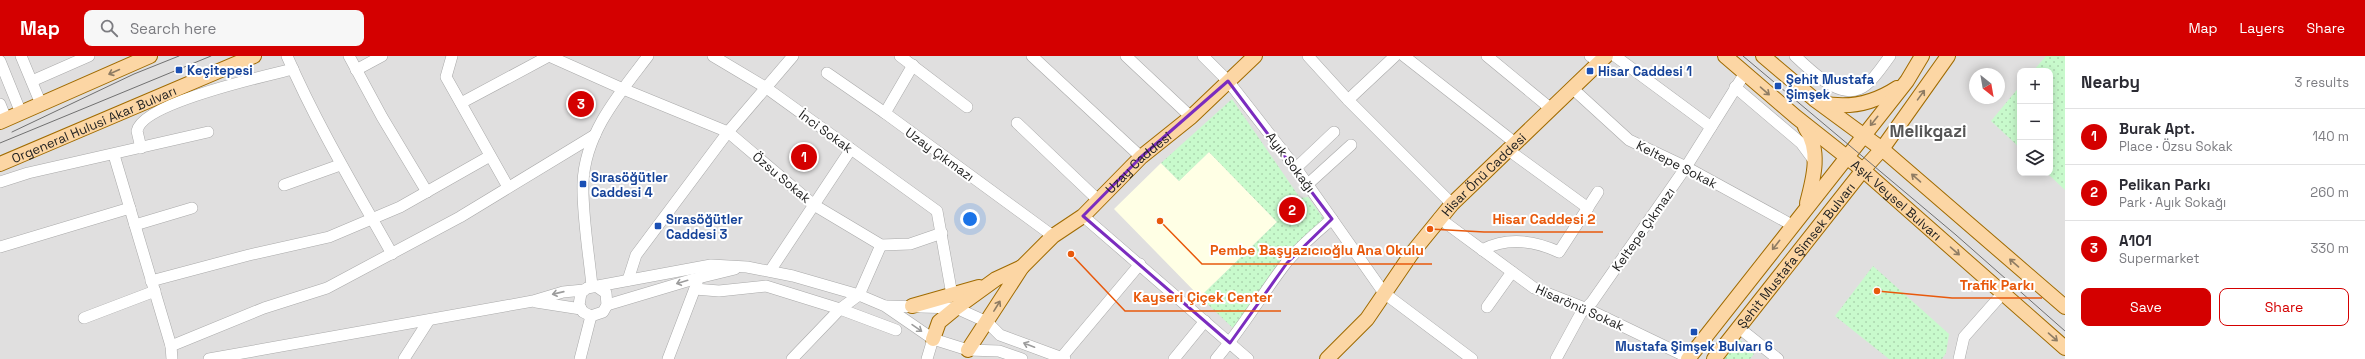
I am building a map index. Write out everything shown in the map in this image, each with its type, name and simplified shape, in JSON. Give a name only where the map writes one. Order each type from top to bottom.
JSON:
[{"type":"main road","points":[[3,121],[150,56]]},
{"type":"main road","name":"Orgeneral Hulusi Akar Bulvarı","points":[[0,164],[254,56]]},
{"type":"main road","name":"Uzay Caddesi","points":[[964,355],[1022,267],[1053,236],[1083,216],[1097,199],[1141,157],[1191,116],[1255,56]]},
{"type":"main road","name":"Aşık Veysel Bulvarı","points":[[1725,56],[1796,117],[1863,170],[2065,349]]},
{"type":"main road","points":[[1763,56],[1819,103],[1882,149],[2065,307]]},
{"type":"main road","name":"Şehit Mustafa Şimsek Bulvarı","points":[[1689,358],[1792,225],[1907,81],[1922,56]]},
{"type":"main road","name":"Şehit Mustafa Şimsek Bulvarı","points":[[1714,359],[1738,326],[1863,170],[1882,149],[1948,56]]},
{"type":"main road","name":"Hisar Önü Caddesi","points":[[1327,359],[1367,319],[1384,293],[1439,218],[1511,145],[1572,88],[1598,58]]},
{"type":"main road","points":[[1819,103],[1840,106],[1861,104],[1881,98],[1907,81]]},
{"type":"main road","points":[[1796,117],[1810,135],[1814,150],[1815,162],[1806,208]]},
{"type":"main road","name":"Uzay Caddesi","points":[[933,339],[939,322],[954,301],[1022,267]]},
{"type":"main road","points":[[912,306],[954,301]]},
{"type":"main road","points":[[2058,359],[2065,349]]},
{"type":"street","points":[[21,56],[41,104]]},
{"type":"street","points":[[32,81],[89,56]]},
{"type":"street","points":[[287,56],[340,164],[392,254]]},
{"type":"street","points":[[349,56],[427,192]]},
{"type":"street","points":[[356,70],[382,56]]},
{"type":"street","points":[[452,56],[446,77],[508,187]]},
{"type":"street","points":[[461,103],[549,56]]},
{"type":"street","name":"Özsu Sokak","points":[[549,56],[623,89],[728,132],[814,205],[881,245]]},
{"type":"street","points":[[581,309],[578,301],[590,287],[583,184],[587,161],[595,135],[607,111],[648,56]]},
{"type":"street","name":"İnci Sokak","points":[[713,56],[766,87],[937,212],[942,233]]},
{"type":"street","points":[[628,280],[636,255],[728,132],[793,56]]},
{"type":"street","points":[[900,56],[967,107]]},
{"type":"street","points":[[1032,56],[1141,157]]},
{"type":"street","points":[[1126,56],[1191,116]]},
{"type":"street","name":"Ayık Sokağı","points":[[1203,56],[1228,81],[1296,168],[1384,293],[1472,359]]},
{"type":"street","points":[[1308,56],[1348,100],[1452,204]]},
{"type":"street","points":[[1348,100],[1395,56]]},
{"type":"street","points":[[1404,56],[1588,208]]},
{"type":"street","points":[[1487,56],[1550,108]]},
{"type":"street","points":[[1615,56],[1711,127]]},
{"type":"street","points":[[1795,56],[1824,80],[1836,87],[1848,90],[1859,88],[1868,84],[1890,56]]},
{"type":"street","points":[[0,61],[21,113]]},
{"type":"street","points":[[885,113],[913,65]]},
{"type":"street","points":[[141,148],[137,131],[144,119],[203,93],[293,69]]},
{"type":"street","name":"Uzay Çıkmazı","points":[[827,73],[885,113],[1053,236]]},
{"type":"street","name":"Keltepe Çıkmazı","points":[[1556,359],[1585,308],[1592,302],[1686,167],[1745,73]]},
{"type":"street","points":[[1735,87],[1801,143],[1815,162]]},
{"type":"street","name":"Keltepe Sokak","points":[[1572,88],[1629,140],[1686,167],[1792,225]]},
{"type":"street","points":[[0,104],[3,121]]},
{"type":"street","points":[[1017,123],[1097,199]]},
{"type":"street","points":[[0,182],[28,173],[114,155],[208,132]]},
{"type":"street","points":[[1296,168],[1334,132]]},
{"type":"street","points":[[171,346],[264,308],[327,288],[460,217],[595,135]]},
{"type":"street","points":[[1308,184],[1350,145]]},
{"type":"street","points":[[770,271],[851,149]]},
{"type":"street","points":[[114,155],[171,346],[172,359]]},
{"type":"street","points":[[84,318],[153,286],[249,255],[329,237],[372,219],[427,192],[490,156]]},
{"type":"street","points":[[284,184],[340,164]]},
{"type":"street","points":[[1482,250],[1496,244],[1520,241],[1543,245],[1559,252],[1598,192]]},
{"type":"street","points":[[0,247],[130,208]]},
{"type":"street","points":[[135,225],[192,208]]},
{"type":"street","points":[[1083,216],[1248,359]]},
{"type":"street","name":"Hisarönü Sokak","points":[[1439,218],[1534,288],[1585,308],[1689,358]]},
{"type":"street","points":[[1216,359],[1230,343],[1287,263],[1332,219]]},
{"type":"street","points":[[792,359],[840,309],[859,295],[881,245],[910,244],[942,233],[954,301],[987,322],[1000,335],[1063,358],[1140,264]]},
{"type":"street","points":[[209,359],[230,357],[533,301],[563,292],[711,265],[748,267],[770,271],[859,295],[885,306],[933,339],[964,355],[999,351],[1022,359]]},
{"type":"street","points":[[591,316],[603,312],[608,305],[700,277],[748,267]]},
{"type":"street","points":[[1487,307],[1512,272]]},
{"type":"street","points":[[668,359],[700,277]]},
{"type":"street","points":[[695,289],[719,291],[766,286],[840,309],[896,330]]},
{"type":"street","points":[[590,287],[606,293],[608,305]]},
{"type":"street","points":[[1959,359],[1964,337],[2003,293]]},
{"type":"street","points":[[533,301],[581,309],[591,316]]},
{"type":"street","points":[[885,306],[912,306]]},
{"type":"street","points":[[580,359],[591,316]]},
{"type":"street","points":[[404,359],[429,320]]},
{"type":"street","points":[[1174,359],[1205,321]]},
{"type":"street","points":[[1738,326],[1778,359]]},
{"type":"street","points":[[927,359],[933,339]]},
{"type":"highlighted area","points":[[1228,81],[1332,219],[1287,263],[1230,343],[1083,216],[1141,157]]},
{"type":"shaded area","points":[[0,56],[2065,56],[2065,359],[0,359]]},
{"type":"shaded area","points":[[1209,152],[1277,222],[1200,297],[1114,209],[1161,163],[1179,181]]},
{"type":"green space","points":[[2046,56],[2065,56],[2065,190],[2050,176],[2053,176],[2053,68],[2036,68]]},
{"type":"green space","points":[[2017,90],[2017,145],[1991,121]]},
{"type":"green space","points":[[1232,99],[1300,198],[1308,197],[1326,222],[1235,330],[1200,297],[1277,222],[1209,152],[1179,181],[1161,163]]},
{"type":"green space","points":[[1873,266],[1949,334],[1946,353],[1942,359],[1889,359],[1835,316]]},
{"type":"green space","points":[[1738,338],[1754,354],[1750,359],[1723,359]]},
{"type":"tram line","points":[[12,132],[134,74],[179,56]]},
{"type":"tram line","points":[[0,143],[211,56]]},
{"type":"tram line","points":[[1743,56],[1956,235],[2065,331]]},
{"type":"place","name":"Keçitepesi","points":[[179,70]]},
{"type":"place","name":"Hisar Caddesi 1","points":[[1590,71]]},
{"type":"place","name":"Şehit Mustafa Şimşek","points":[[1778,86]]},
{"type":"place","name":"A101","points":[[581,104]]},
{"type":"place","name":"Burak Apt.","points":[[804,157]]},
{"type":"place","name":"Sırasöğütler Caddesi 4","points":[[583,184]]},
{"type":"place","name":"Pelikan Parkı","points":[[1292,210]]},
{"type":"place","name":"Pembe Başyazıcıoğlu Ana Okulu","points":[[1160,221]]},
{"type":"place","name":"Sırasöğütler Caddesi 3","points":[[658,226]]},
{"type":"place","name":"Hisar Caddesi 2","points":[[1430,229]]},
{"type":"place","name":"Kayseri Çiçek Center","points":[[1071,254]]},
{"type":"place","name":"Trafik Parkı","points":[[1877,291]]},
{"type":"place","name":"Mustafa Şimşek Bulvarı 6","points":[[1694,332]]},
{"type":"district","name":"Melikgazi","points":[[1928,131]]}]
